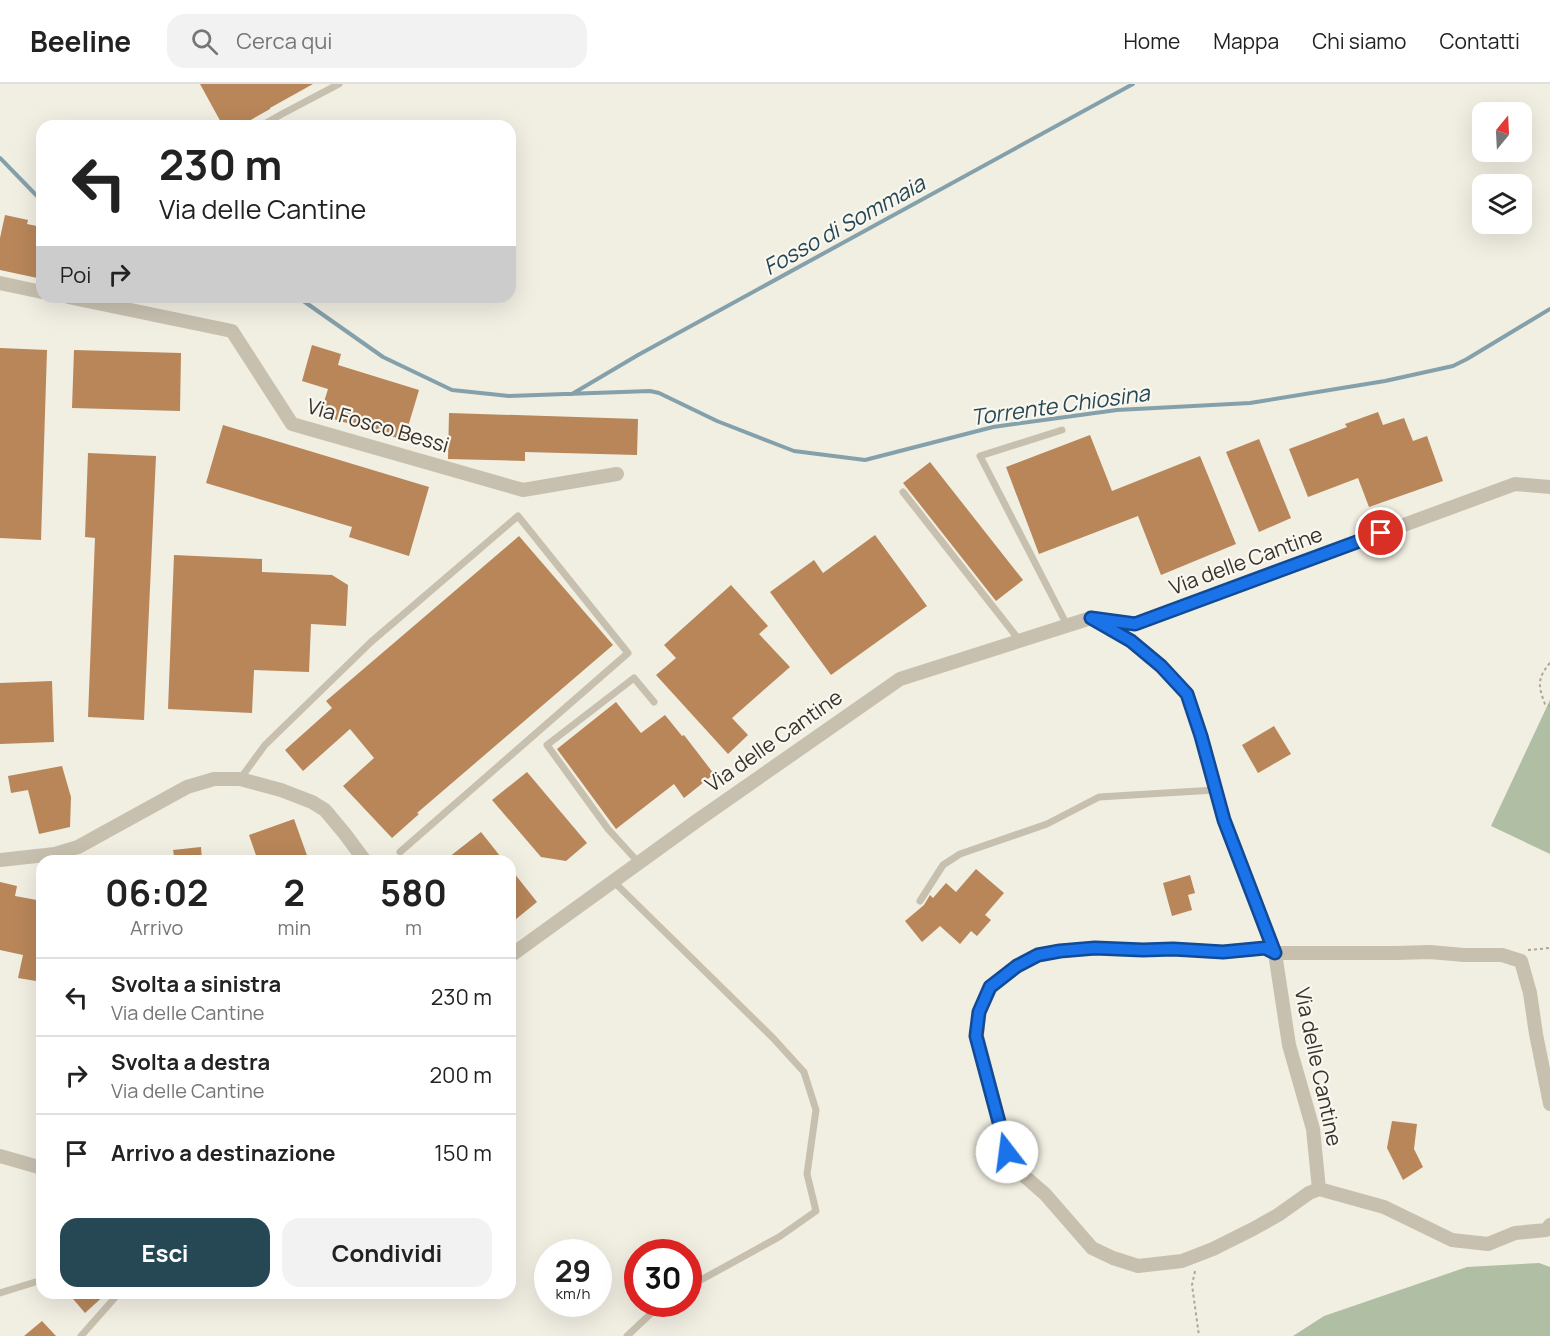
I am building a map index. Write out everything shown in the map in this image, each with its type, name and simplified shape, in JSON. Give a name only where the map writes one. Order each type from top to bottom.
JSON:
[{"type":"street","points":[[0,283],[36,291]]},
{"type":"street","name":"Via Fosco Bessi","points":[[97,303],[232,331],[292,424],[523,490],[617,474]]},
{"type":"street","name":"Via delle Cantine","points":[[516,952],[900,679],[1091,618],[1135,624],[1515,484],[1550,487]]},
{"type":"street","name":"Via delle Cantine","points":[[1091,618],[1131,641],[1161,666],[1187,694],[1224,820],[1275,953],[1289,1045],[1313,1129],[1319,1190]]},
{"type":"street","points":[[46,855],[78,847],[187,787],[214,779],[240,779],[299,796],[319,806],[325,810],[361,855]]},
{"type":"street","points":[[0,860],[36,856]]},
{"type":"street","points":[[1550,1104],[1530,993],[1521,961],[1502,955],[1430,952],[1275,953],[1265,948],[1223,952],[1095,948],[1060,951],[1038,955],[1017,966],[990,987],[979,1012],[976,1036],[1007,1152],[1022,1174],[1045,1194],[1092,1248],[1113,1258],[1138,1266],[1182,1261],[1213,1249],[1278,1215],[1309,1193],[1319,1190],[1384,1207],[1452,1240],[1488,1244],[1515,1233],[1546,1230],[1550,1225]]},
{"type":"street","points":[[0,1156],[36,1166]]},
{"type":"lane","points":[[272,120],[339,84]]},
{"type":"lane","points":[[1062,430],[980,456],[1067,626]]},
{"type":"lane","points":[[903,492],[1020,640]]},
{"type":"lane","points":[[240,779],[265,745],[371,642],[518,516],[628,653],[400,852]]},
{"type":"lane","points":[[639,863],[608,829],[547,745],[634,678],[654,702]]},
{"type":"lane","points":[[920,901],[943,865],[960,854],[1047,824],[1099,797],[1215,790]]},
{"type":"lane","points":[[613,881],[773,1038],[804,1072],[816,1110],[807,1174],[816,1211],[779,1237],[702,1279]]},
{"type":"lane","points":[[0,1293],[36,1282]]},
{"type":"lane","points":[[81,1336],[113,1299]]},
{"type":"lane","points":[[627,1336],[647,1317]]},
{"type":"path","points":[[1550,663],[1543,671],[1539,685],[1545,704],[1550,706]]},
{"type":"path","points":[[1199,1254],[1192,1285],[1199,1336]]},
{"type":"green space","points":[[1550,700],[1550,854],[1491,826]]},
{"type":"green space","points":[[1539,1263],[1550,1267],[1550,1336],[1293,1336],[1324,1316],[1467,1267]]},
{"type":"building","points":[[200,84],[313,84],[251,120],[220,120]]},
{"type":"building","points":[[5,215],[28,220],[27,224],[36,226],[36,278],[0,270],[0,238]]},
{"type":"building","points":[[312,345],[341,354],[338,365],[419,390],[404,440],[320,415],[328,389],[302,381]]},
{"type":"building","points":[[0,348],[47,350],[41,540],[0,538]]},
{"type":"building","points":[[74,350],[181,353],[180,411],[72,408]]},
{"type":"building","points":[[1378,412],[1383,425],[1404,418],[1413,441],[1427,436],[1443,481],[1369,507],[1358,478],[1308,497],[1289,449],[1347,427],[1345,424]]},
{"type":"building","points":[[449,413],[638,419],[637,455],[525,452],[525,461],[448,459]]},
{"type":"building","points":[[223,425],[429,487],[409,556],[349,537],[352,527],[206,483]]},
{"type":"building","points":[[1090,435],[1112,491],[1200,456],[1236,544],[1161,575],[1138,516],[1039,554],[1006,467]]},
{"type":"building","points":[[1259,439],[1291,518],[1259,532],[1226,452]]},
{"type":"building","points":[[88,453],[156,456],[144,720],[88,717],[95,538],[85,537]]},
{"type":"building","points":[[930,462],[1023,580],[996,601],[903,483]]},
{"type":"building","points":[[875,535],[927,606],[831,675],[770,592],[814,560],[823,573]]},
{"type":"building","points":[[519,536],[613,645],[417,813],[419,814],[392,838],[343,786],[374,758],[350,729],[303,771],[285,750],[332,708],[326,701]]},
{"type":"building","points":[[174,555],[262,559],[262,572],[332,575],[348,585],[346,626],[311,624],[309,672],[254,670],[252,713],[168,709]]},
{"type":"building","points":[[731,585],[768,626],[759,634],[790,667],[732,718],[748,735],[728,754],[656,675],[676,658],[664,645]]},
{"type":"building","points":[[52,681],[54,742],[0,744],[0,683]]},
{"type":"building","points":[[616,702],[641,733],[665,715],[682,736],[684,735],[714,774],[684,798],[674,784],[616,829],[557,749]]},
{"type":"building","points":[[1274,726],[1291,754],[1258,773],[1242,745]]},
{"type":"building","points":[[62,766],[71,797],[70,827],[39,834],[28,790],[11,793],[8,776]]},
{"type":"building","points":[[527,772],[587,843],[566,861],[541,857],[492,800]]},
{"type":"building","points":[[294,819],[307,855],[256,855],[249,835]]},
{"type":"building","points":[[481,832],[499,855],[452,855]]},
{"type":"building","points":[[201,847],[202,855],[174,855],[173,850]]},
{"type":"building","points":[[976,869],[1004,893],[985,915],[991,920],[977,936],[971,931],[960,944],[940,926],[922,942],[905,921],[924,905],[930,895],[933,898],[946,883],[956,892]]},
{"type":"building","points":[[1190,875],[1195,893],[1188,895],[1192,910],[1172,916],[1163,883]]},
{"type":"building","points":[[516,876],[537,902],[516,919]]},
{"type":"building","points":[[0,882],[17,886],[15,896],[36,900],[36,981],[18,978],[23,955],[0,950]]},
{"type":"building","points":[[1392,1121],[1417,1124],[1414,1149],[1423,1167],[1403,1180],[1387,1148]]},
{"type":"building","points":[[73,1299],[100,1299],[85,1313]]},
{"type":"building","points":[[42,1321],[56,1336],[24,1336]]},
{"type":"waterway","name":"Fosso di Sommaia","points":[[572,394],[638,355],[1133,84]]},
{"type":"waterway","points":[[0,158],[36,195]]},
{"type":"waterway","name":"Torrente Chiosina","points":[[306,303],[383,357],[452,390],[509,396],[650,391],[659,393],[717,421],[794,451],[865,460],[993,427],[1117,410],[1250,403],[1385,381],[1453,366],[1550,309]]},
{"type":"route","points":[[1007,1152],[976,1036],[979,1012],[990,987],[1017,966],[1038,955],[1095,948],[1223,952],[1265,948],[1275,953],[1224,820],[1187,694],[1161,666],[1131,641],[1091,618],[1135,624],[1381,533]]}]
